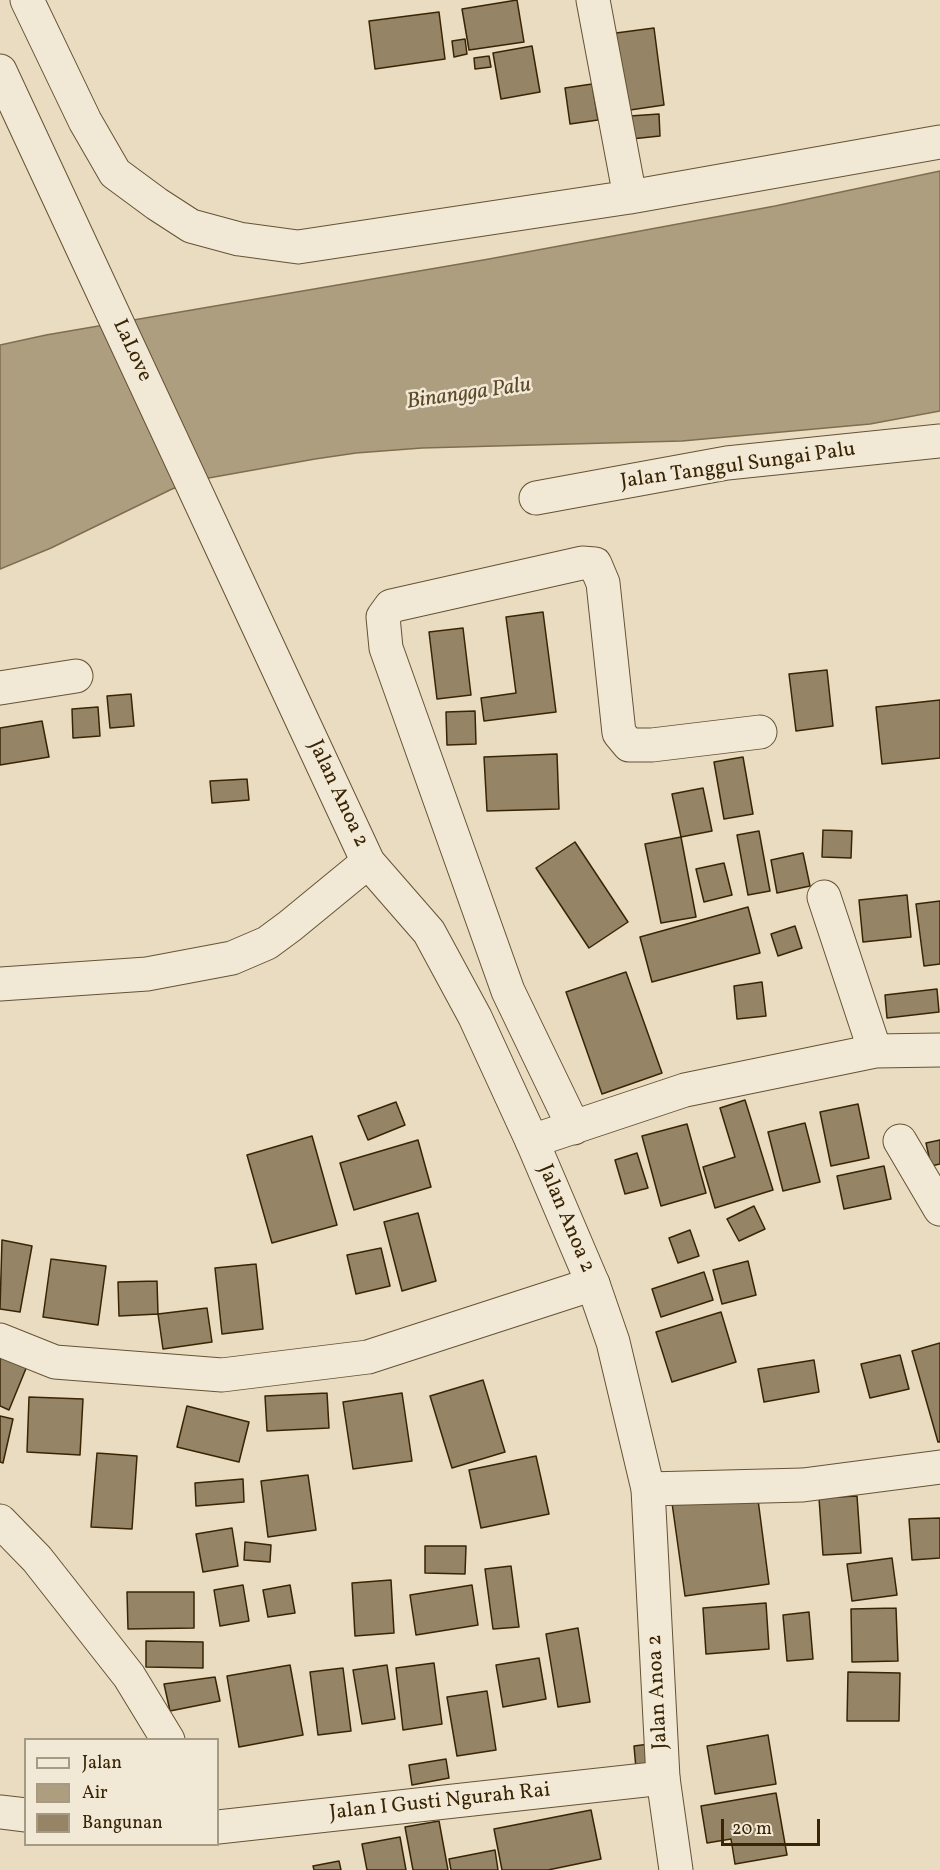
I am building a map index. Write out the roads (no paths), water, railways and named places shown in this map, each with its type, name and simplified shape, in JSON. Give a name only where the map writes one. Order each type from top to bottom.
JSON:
[{"type":"street","points":[[27,0],[85,121],[115,173],[191,226],[239,239],[298,247],[630,197],[940,142]]},
{"type":"street","points":[[593,0],[630,197]]},
{"type":"street","name":"LaLove","points":[[0,71],[262,632]]},
{"type":"street","name":"Jalan Tanggul Sungai Palu","points":[[536,498],[727,464],[940,441]]},
{"type":"street","points":[[574,1128],[508,991],[386,648],[383,617],[391,606],[582,563],[595,564],[603,583],[619,733],[629,745],[652,745],[760,732]]},
{"type":"street","name":"Jalan Anoa 2","points":[[262,632],[368,862],[429,932],[475,1017],[532,1141],[593,1284],[613,1342],[648,1489],[663,1778],[676,1870]]},
{"type":"street","points":[[0,688],[76,676]]},
{"type":"street","points":[[0,984],[147,974],[232,958],[267,943],[368,862]]},
{"type":"street","points":[[824,897],[875,1052]]},
{"type":"street","points":[[532,1141],[685,1090],[875,1052],[940,1050]]},
{"type":"street","points":[[900,1141],[940,1209]]},
{"type":"street","points":[[0,1340],[55,1362],[222,1375],[368,1357],[593,1284]]},
{"type":"street","points":[[648,1489],[803,1485],[940,1467]]},
{"type":"street","points":[[0,1521],[37,1559],[129,1676],[167,1738]]},
{"type":"street","name":"Jalan I Gusti Ngurah Rai","points":[[219,1825],[663,1778]]},
{"type":"street","points":[[0,1812],[24,1815]]},
{"type":"water","name":"Binangga Palu","points":[[940,171],[940,411],[870,424],[682,441],[422,448],[315,459],[203,479],[172,489],[51,548],[0,569],[0,345],[46,335],[489,259],[775,206]]}]
